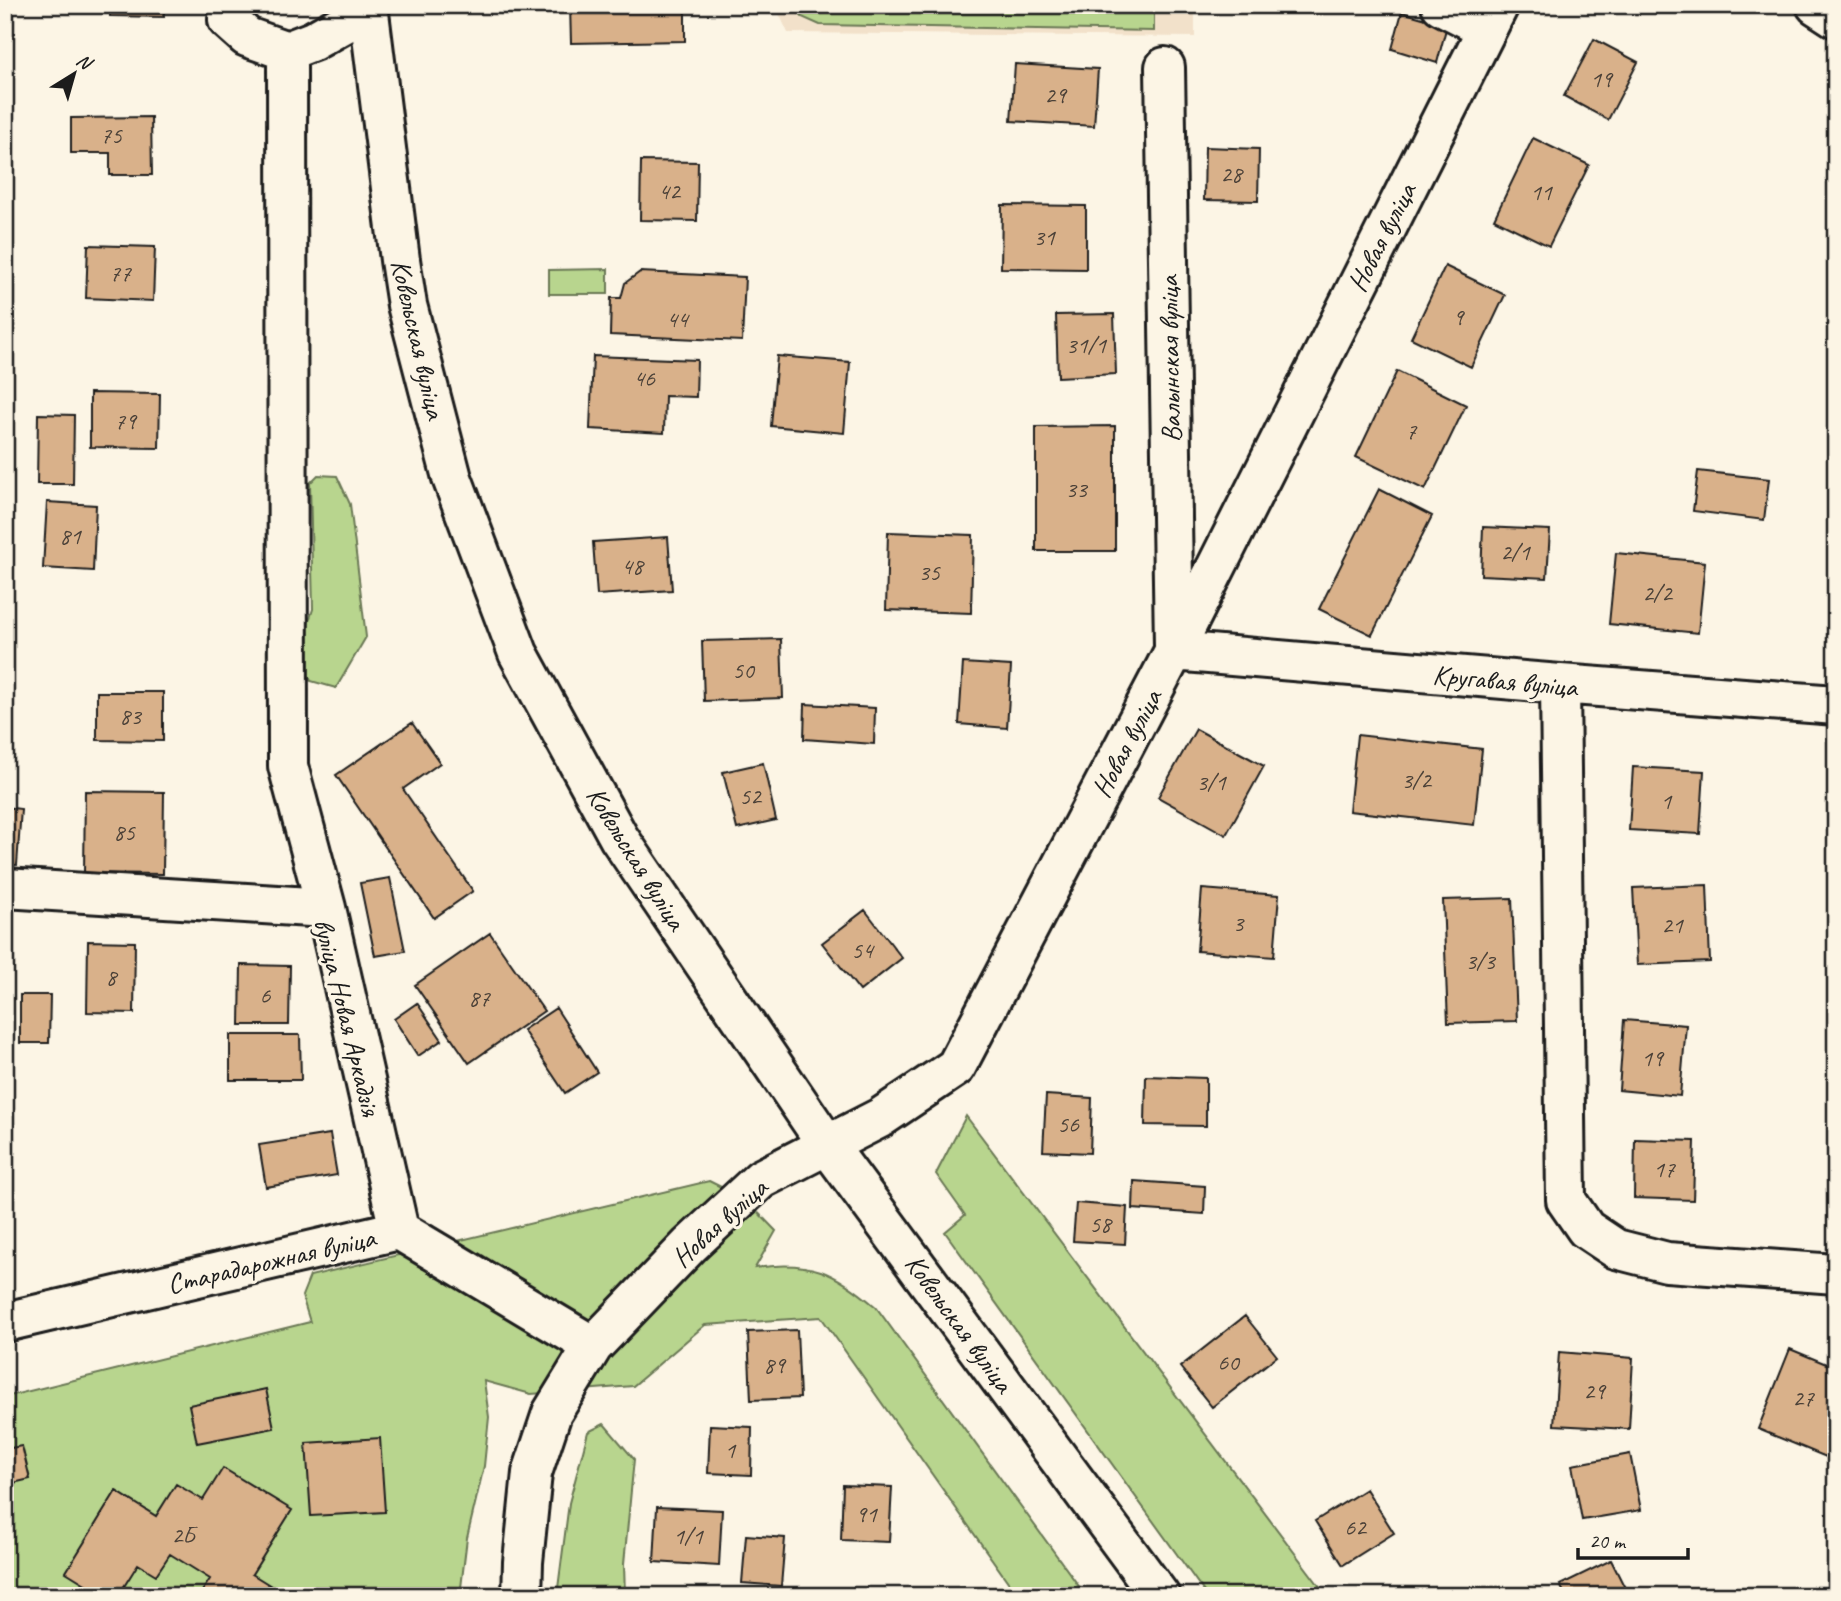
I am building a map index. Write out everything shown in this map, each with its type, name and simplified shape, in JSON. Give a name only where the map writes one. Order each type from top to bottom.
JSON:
[{"type":"street","points":[[229,5],[228,20],[247,37],[287,51],[313,41],[368,7]]},
{"type":"street","points":[[1441,5],[1493,17]]},
{"type":"street","points":[[1816,5],[1836,18]]},
{"type":"street","name":"Ковельская вуліца","points":[[368,7],[407,305],[452,478],[518,653],[620,838],[828,1146],[1160,1596]]},
{"type":"street","name":"Новая вуліца","points":[[522,1596],[532,1473],[552,1413],[593,1346],[690,1244],[761,1179],[880,1118],[956,1067],[1174,651],[1493,17]]},
{"type":"street","points":[[287,51],[288,766],[326,908]]},
{"type":"street","name":"Валынская вуліца","points":[[1165,67],[1174,651]]},
{"type":"street","name":"Кругавая вуліца","points":[[1174,651],[1836,705]]},
{"type":"street","points":[[1560,684],[1566,1200],[1586,1229],[1616,1248],[1667,1262],[1836,1274]]},
{"type":"street","name":"вуліца Новая Аркадзія","points":[[5,888],[326,908],[399,1230]]},
{"type":"street","name":"Старадарожная вуліца","points":[[5,1322],[399,1230],[593,1346]]},
{"type":"shaded area","points":[[775,5],[1195,5],[1195,37],[788,33]]},
{"type":"green space","points":[[791,5],[1154,5],[1154,31],[820,25],[802,17]]},
{"type":"green space","points":[[608,269],[608,294],[549,294],[549,270]]},
{"type":"green space","points":[[318,475],[337,476],[350,504],[366,637],[336,688],[311,681],[298,654],[313,609],[310,483]]},
{"type":"green space","points":[[966,1116],[1327,1596],[1207,1596],[945,1232],[965,1215],[936,1174]]},
{"type":"green space","points":[[709,1181],[745,1199],[776,1231],[755,1268],[791,1265],[821,1271],[848,1285],[876,1307],[1086,1596],[1018,1596],[821,1317],[705,1325],[633,1386],[531,1394],[484,1381],[489,1417],[484,1466],[467,1538],[460,1596],[5,1596],[5,1397],[310,1322],[302,1296],[310,1276]]},
{"type":"green space","points":[[604,1424],[634,1459],[624,1564],[625,1596],[557,1596],[569,1503],[588,1432]]},
{"type":"building","points":[[110,5],[164,5],[164,17],[110,16]]},
{"type":"building","points":[[570,5],[685,5],[685,41],[571,43]]},
{"type":"building","points":[[1402,12],[1447,25],[1437,63],[1392,49]]},
{"type":"building","points":[[1594,39],[1638,62],[1608,120],[1564,96]]},
{"type":"building","points":[[1015,64],[1098,69],[1094,126],[1011,121]]},
{"type":"building","points":[[151,117],[152,175],[110,175],[110,153],[71,153],[71,118]]},
{"type":"building","points":[[1533,138],[1589,165],[1549,246],[1494,219]]},
{"type":"building","points":[[1205,147],[1259,149],[1258,201],[1204,200]]},
{"type":"building","points":[[641,161],[698,162],[697,221],[640,220]]},
{"type":"building","points":[[1002,205],[1086,206],[1086,269],[1001,268]]},
{"type":"building","points":[[88,245],[155,247],[153,301],[86,298]]},
{"type":"building","points":[[1445,266],[1505,295],[1471,367],[1411,338]]},
{"type":"building","points":[[640,272],[745,277],[742,341],[610,335],[611,298],[621,298],[625,283]]},
{"type":"building","points":[[1114,314],[1116,374],[1058,377],[1056,315]]},
{"type":"building","points":[[593,356],[697,360],[696,397],[665,396],[664,433],[590,429]]},
{"type":"building","points":[[777,356],[850,362],[844,433],[771,426]]},
{"type":"building","points":[[1397,371],[1466,405],[1425,490],[1356,457]]},
{"type":"building","points":[[90,393],[160,394],[159,448],[90,447]]},
{"type":"building","points":[[38,414],[74,415],[73,484],[37,484]]},
{"type":"building","points":[[1115,426],[1115,551],[1036,551],[1036,427]]},
{"type":"building","points":[[1698,471],[1769,479],[1764,520],[1693,511]]},
{"type":"building","points":[[1379,489],[1432,516],[1372,635],[1319,609]]},
{"type":"building","points":[[47,502],[96,505],[93,571],[43,568]]},
{"type":"building","points":[[1483,527],[1550,530],[1547,578],[1481,575]]},
{"type":"building","points":[[888,532],[973,535],[971,613],[886,610]]},
{"type":"building","points":[[668,537],[672,590],[597,595],[593,542]]},
{"type":"building","points":[[1616,553],[1705,562],[1698,633],[1609,624]]},
{"type":"building","points":[[781,639],[783,698],[704,701],[702,641]]},
{"type":"building","points":[[963,663],[1011,666],[1007,728],[959,724]]},
{"type":"building","points":[[97,692],[163,692],[163,741],[97,740]]},
{"type":"building","points":[[805,704],[875,708],[874,744],[804,739]]},
{"type":"building","points":[[412,723],[440,763],[403,789],[473,891],[434,918],[336,775]]},
{"type":"building","points":[[1196,729],[1264,766],[1226,835],[1158,797]]},
{"type":"building","points":[[1357,735],[1482,749],[1474,825],[1349,811]]},
{"type":"building","points":[[763,763],[776,820],[737,829],[723,772]]},
{"type":"building","points":[[1633,767],[1704,771],[1700,834],[1629,830]]},
{"type":"building","points":[[85,791],[164,792],[163,874],[84,873]]},
{"type":"building","points":[[5,807],[21,809],[17,865],[5,864]]},
{"type":"building","points":[[390,878],[405,951],[375,956],[360,883]]},
{"type":"building","points":[[1707,885],[1710,962],[1637,965],[1633,888]]},
{"type":"building","points":[[1202,889],[1279,895],[1274,957],[1197,951]]},
{"type":"building","points":[[1512,898],[1517,1021],[1448,1023],[1443,900]]},
{"type":"building","points":[[865,910],[902,958],[860,991],[822,943]]},
{"type":"building","points":[[490,933],[544,1011],[469,1063],[415,985]]},
{"type":"building","points":[[88,941],[135,942],[134,1013],[87,1012]]},
{"type":"building","points":[[241,965],[290,966],[289,1025],[240,1025]]},
{"type":"building","points":[[20,995],[50,995],[49,1043],[20,1043]]},
{"type":"building","points":[[417,1003],[442,1040],[418,1056],[394,1019]]},
{"type":"building","points":[[556,1008],[597,1072],[565,1093],[523,1030]]},
{"type":"building","points":[[1624,1020],[1686,1025],[1680,1096],[1619,1090]]},
{"type":"building","points":[[230,1035],[300,1035],[301,1080],[230,1080]]},
{"type":"building","points":[[1146,1076],[1206,1078],[1206,1126],[1145,1125]]},
{"type":"building","points":[[1046,1095],[1092,1098],[1090,1153],[1043,1151]]},
{"type":"building","points":[[330,1134],[337,1175],[266,1187],[259,1145]]},
{"type":"building","points":[[1635,1139],[1695,1141],[1693,1200],[1634,1198]]},
{"type":"building","points":[[1134,1181],[1205,1186],[1204,1214],[1133,1209]]},
{"type":"building","points":[[1076,1203],[1127,1207],[1125,1244],[1073,1241]]},
{"type":"building","points":[[1245,1316],[1277,1356],[1212,1407],[1180,1367]]},
{"type":"building","points":[[797,1330],[800,1398],[751,1400],[748,1332]]},
{"type":"building","points":[[1790,1349],[1836,1368],[1836,1461],[1758,1429]]},
{"type":"building","points":[[1559,1352],[1633,1358],[1629,1429],[1554,1425]]},
{"type":"building","points":[[266,1389],[274,1428],[197,1443],[189,1405]]},
{"type":"building","points":[[710,1425],[752,1427],[751,1475],[708,1473]]},
{"type":"building","points":[[380,1438],[385,1512],[311,1516],[306,1443]]},
{"type":"building","points":[[22,1446],[30,1479],[5,1485],[5,1449]]},
{"type":"building","points":[[1630,1454],[1641,1510],[1582,1520],[1572,1465]]},
{"type":"building","points":[[223,1468],[292,1510],[252,1574],[276,1589],[271,1596],[199,1596],[210,1579],[170,1554],[156,1575],[138,1564],[118,1596],[105,1596],[66,1572],[116,1491],[156,1516],[176,1484],[203,1500]]},
{"type":"building","points":[[843,1485],[892,1487],[889,1542],[841,1540]]},
{"type":"building","points":[[1366,1489],[1394,1533],[1343,1565],[1315,1521]]},
{"type":"building","points":[[657,1507],[722,1510],[719,1566],[654,1562]]},
{"type":"building","points":[[746,1535],[785,1538],[781,1586],[742,1583]]},
{"type":"building","points":[[1611,1560],[1629,1596],[1566,1596],[1560,1585]]}]
